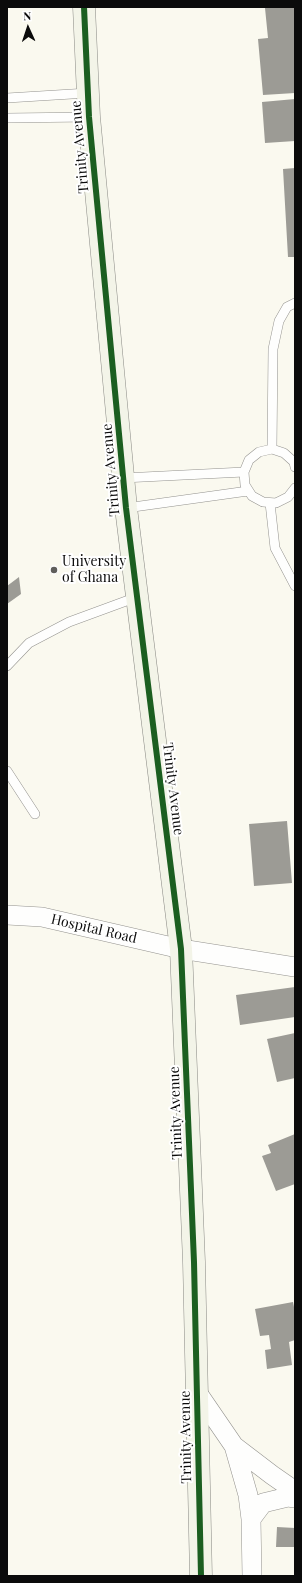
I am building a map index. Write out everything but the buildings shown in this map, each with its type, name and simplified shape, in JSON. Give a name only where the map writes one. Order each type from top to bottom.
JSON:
[{"type":"street","name":"Trinity Avenue","points":[[84,7],[89,117],[126,508],[181,949],[194,1262],[201,1576]]},
{"type":"street","name":"Hospital Road","points":[[7,915],[42,917],[181,949],[295,967]]},
{"type":"street","points":[[197,1392],[234,1446],[272,1475],[295,1490]]},
{"type":"street","points":[[234,1446],[248,1495],[251,1519],[252,1576]]},
{"type":"street","points":[[251,1519],[263,1503],[288,1497],[295,1498]]},
{"type":"lane","points":[[7,98],[88,93]]},
{"type":"lane","points":[[7,118],[89,117]]},
{"type":"lane","points":[[272,449],[273,349],[278,321],[287,307],[295,303]]},
{"type":"lane","points":[[295,466],[294,462],[284,453],[272,449],[259,452],[249,460],[244,472],[245,485],[248,491],[252,496],[263,502],[276,503],[288,497],[295,488]]},
{"type":"lane","points":[[123,478],[244,472]]},
{"type":"lane","points":[[126,508],[248,491]]},
{"type":"lane","points":[[270,503],[276,548],[295,586]]},
{"type":"lane","points":[[7,666],[29,643],[69,622],[137,597]]},
{"type":"lane","points":[[7,772],[35,814]]},
{"type":"cycle path","points":[[84,7],[89,117],[126,508],[181,949],[194,1262],[201,1576]]},
{"type":"place","name":"University of Ghana","points":[[54,570]]}]
